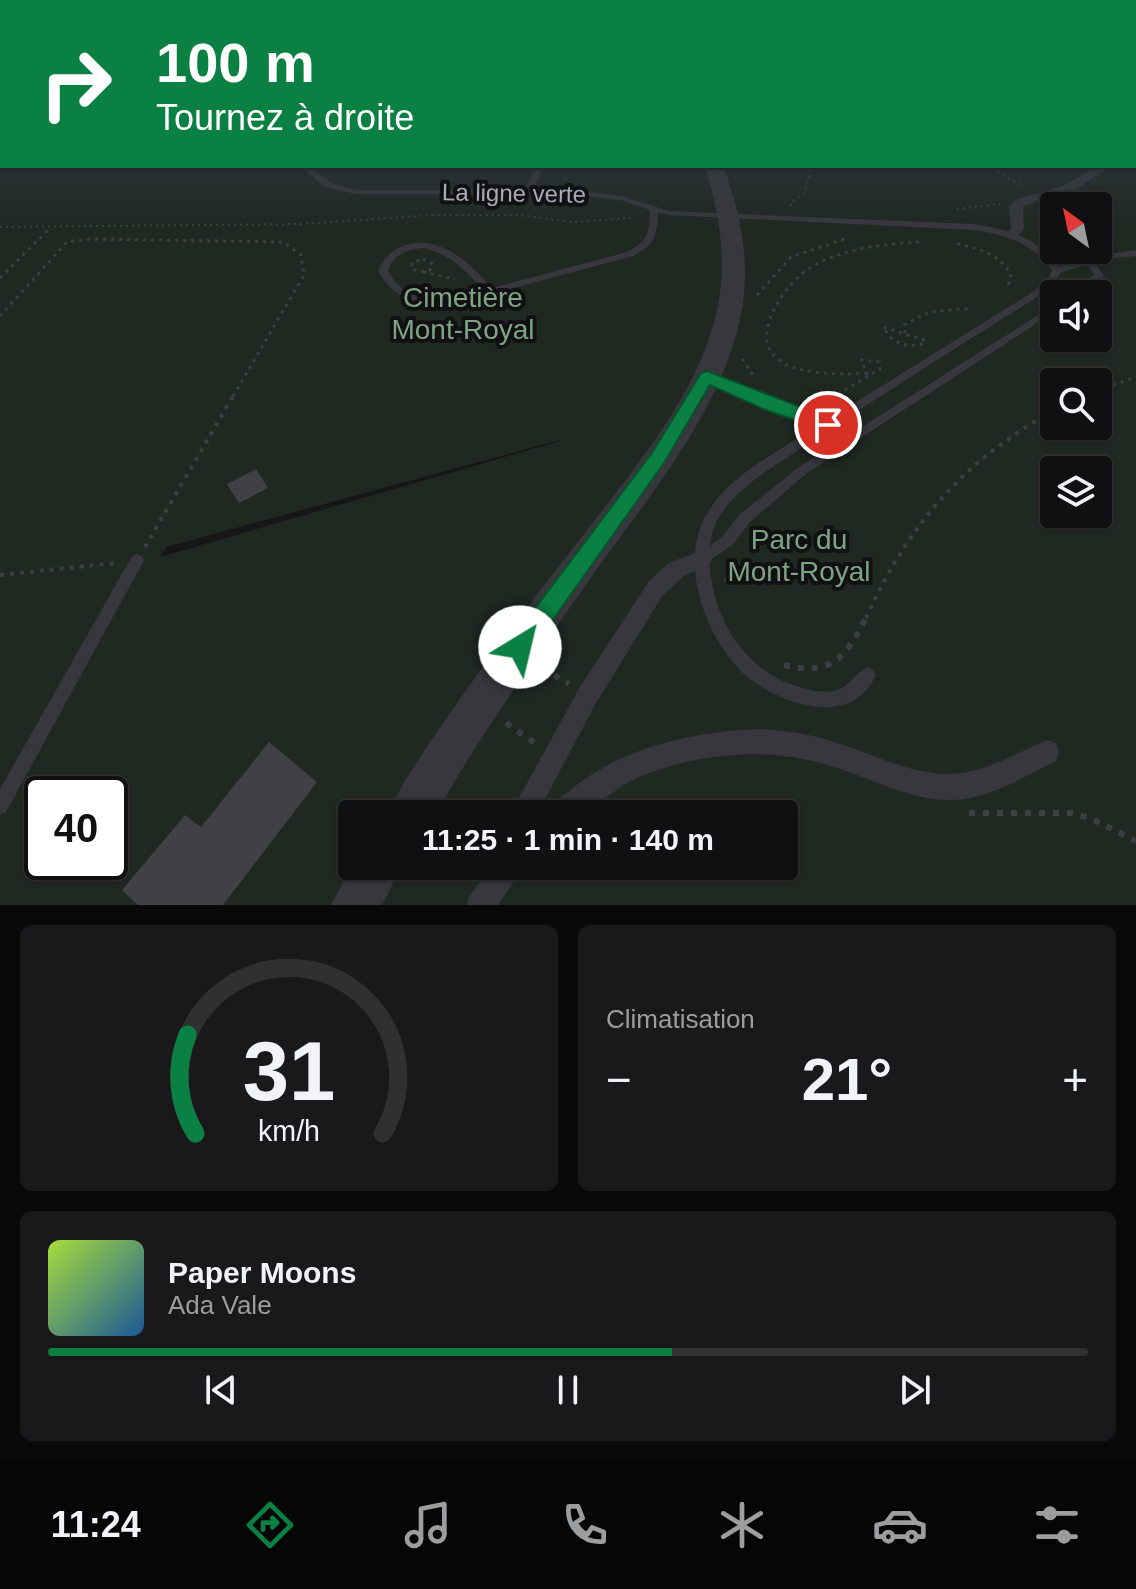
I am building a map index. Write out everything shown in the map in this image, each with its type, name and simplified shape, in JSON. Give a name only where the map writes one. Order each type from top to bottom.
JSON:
[{"type":"street","points":[[419,800],[516,652],[648,473],[707,377],[724,330],[733,282],[730,217],[715,168]]},
{"type":"street","points":[[1056,192],[1077,184],[1103,168]]},
{"type":"street","points":[[1012,235],[1018,229],[1015,207],[1040,198]]},
{"type":"street","points":[[530,800],[588,695],[656,588],[670,573],[686,563],[702,559]]},
{"type":"street","points":[[581,800],[615,776],[653,759],[721,744],[757,742],[823,751],[912,779],[949,787],[985,782],[1047,752]]},
{"type":"street","points":[[355,905],[370,880]]},
{"type":"street","points":[[478,905],[489,880]]},
{"type":"street","points":[[478,905],[499,880]]},
{"type":"lane","name":"La ligne verte","points":[[307,168],[328,185],[356,192],[530,190],[603,195],[654,213],[973,227],[1012,235]]},
{"type":"lane","points":[[530,190],[538,168]]},
{"type":"lane","points":[[489,291],[447,253],[432,246],[421,244],[403,248],[386,262],[383,270],[391,286],[399,292],[429,302],[450,302],[630,254],[653,237],[654,213]]},
{"type":"lane","points":[[1012,235],[1043,254],[1057,270]]},
{"type":"lane","points":[[1112,254],[1136,253]]},
{"type":"lane","points":[[868,675],[852,692],[835,700],[795,695],[756,675],[720,633],[709,608],[702,559],[705,529],[724,501],[746,480],[1036,294],[1053,279],[1057,270],[1076,264]]},
{"type":"lane","points":[[1092,264],[1099,276],[1094,280]]},
{"type":"lane","points":[[702,559],[728,540],[745,518],[803,470],[1040,317]]},
{"type":"lane","points":[[707,377],[772,406],[828,425]]},
{"type":"lane","points":[[0,806],[137,560]]},
{"type":"path","points":[[792,212],[791,202],[804,193],[811,168]]},
{"type":"path","points":[[991,168],[1040,195]]},
{"type":"path","points":[[0,227],[315,224],[433,215],[519,215],[573,222],[654,213]]},
{"type":"path","points":[[0,278],[50,227]]},
{"type":"path","points":[[753,301],[788,260],[821,245],[852,237]]},
{"type":"path","points":[[0,316],[67,242],[91,239],[283,242],[301,255],[304,275],[137,560],[0,575]]},
{"type":"path","points":[[868,375],[819,375],[786,363],[766,341],[765,328],[769,319],[798,278],[826,260],[874,246],[928,242]]},
{"type":"path","points":[[949,243],[978,248],[1001,261],[1011,274],[1008,286]]},
{"type":"path","points":[[423,259],[433,264],[430,270],[423,272],[413,270],[411,266],[413,262],[423,259]]},
{"type":"path","points":[[972,314],[983,307]]},
{"type":"path","points":[[907,334],[903,330],[904,325],[923,314],[972,308]]},
{"type":"path","points":[[927,341],[882,328],[891,339],[907,347],[918,346],[927,341],[938,334]]},
{"type":"path","points":[[740,353],[746,368],[760,382]]},
{"type":"path","points":[[802,398],[829,397],[881,368],[879,362],[861,360],[868,375]]},
{"type":"path","points":[[1112,385],[1136,377]]},
{"type":"path","points":[[781,665],[806,670],[824,667],[845,654],[886,573],[923,520],[989,455],[1040,420]]},
{"type":"path","points":[[725,592],[728,570],[738,548]]},
{"type":"path","points":[[516,652],[588,695]]},
{"type":"path","points":[[480,705],[553,755]]},
{"type":"path","points":[[965,812],[1070,813],[1090,818],[1136,841]]},
{"type":"green space","name":"Parc du Mont-Royal","points":[[0,168],[1136,168],[1136,905],[0,905]],"holes":[[[560,441],[160,557],[166,547]]]},
{"type":"building","points":[[256,469],[268,488],[239,503],[227,484]]},
{"type":"building","points":[[269,742],[317,782],[223,905],[138,905],[122,890],[185,815],[201,827]]},
{"type":"route","points":[[520,647],[658,458],[707,377],[772,406],[828,425]]},
{"type":"park label","name":"Cimetière Mont-Royal","points":[[463,313]]}]
